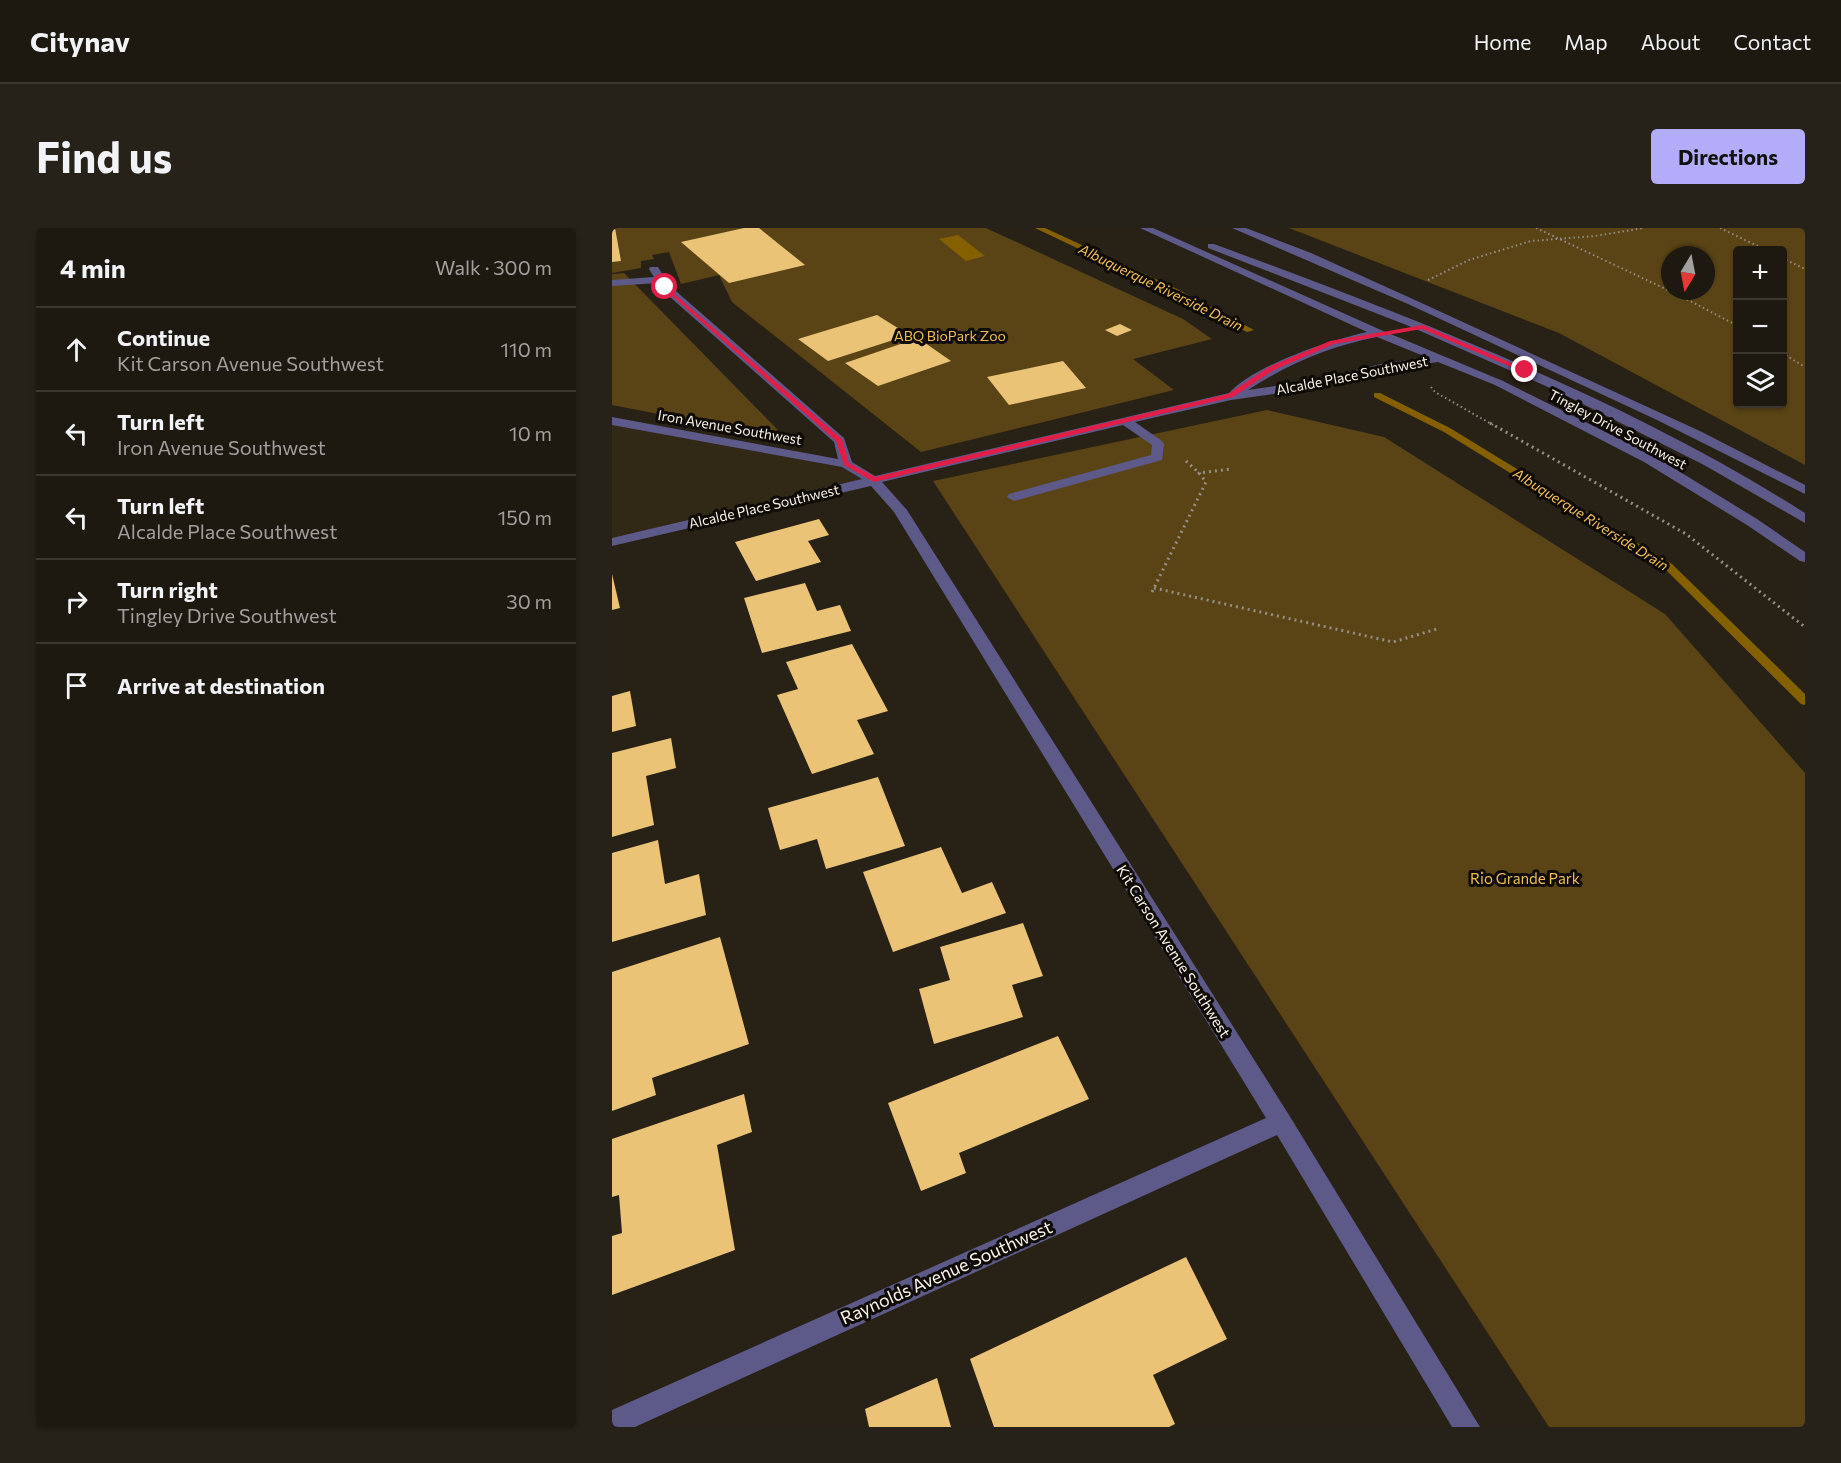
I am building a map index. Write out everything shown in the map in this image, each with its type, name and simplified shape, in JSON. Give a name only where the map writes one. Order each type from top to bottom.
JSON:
[{"type":"street","name":"Tingley Drive Southwest","points":[[1144,228],[1437,359],[1499,383],[1649,459],[1752,522],[1805,558]]},
{"type":"street","name":"Tingley Drive Southwest","points":[[1162,228],[1347,296],[1525,370],[1684,448],[1805,519]]},
{"type":"street","points":[[1237,228],[1322,262],[1498,342],[1706,439],[1805,490]]},
{"type":"street","points":[[612,284],[657,274],[665,287],[840,441],[846,464]]},
{"type":"street","name":"Alcalde Place Southwest","points":[[1231,396],[1272,369],[1332,342],[1423,327]]},
{"type":"street","name":"Alcalde Place Southwest","points":[[612,542],[1231,396],[1309,385],[1393,365],[1437,359]]},
{"type":"street","name":"Iron Avenue Southwest","points":[[612,421],[846,464],[874,480]]},
{"type":"street","points":[[1014,497],[1157,457],[1158,444],[1125,421]]},
{"type":"street","name":"Kit Carson Avenue Southwest","points":[[874,480],[900,510],[1281,1122],[1467,1427]]},
{"type":"street","name":"Raynolds Avenue Southwest","points":[[612,1424],[1281,1122]]},
{"type":"path","points":[[1536,228],[1661,287]]},
{"type":"path","points":[[1426,281],[1469,260],[1531,241],[1595,236],[1643,228]]},
{"type":"path","points":[[1720,228],[1758,246]]},
{"type":"path","points":[[1787,260],[1805,269]]},
{"type":"path","points":[[1687,300],[1733,324]]},
{"type":"path","points":[[1784,354],[1805,367]]},
{"type":"path","points":[[1393,365],[1403,373],[1422,377],[1435,392],[1686,534],[1805,627]]},
{"type":"path","points":[[1231,469],[1199,473],[1206,482],[1153,590],[1393,642],[1440,628]]},
{"type":"shaded area","points":[[958,235],[985,256],[966,261],[939,239]]},
{"type":"shaded area","points":[[612,421],[846,464],[874,480],[612,542]]},
{"type":"green space","name":"ABQ BioPark Zoo","points":[[612,228],[986,228],[1183,319],[1212,339],[1133,359],[1174,390],[921,452],[732,302],[719,275],[681,284],[669,252],[652,255],[654,259],[641,261],[641,268],[612,273]]},
{"type":"green space","points":[[1289,228],[1805,228],[1805,465],[1559,333]]},
{"type":"green space","points":[[624,273],[778,430],[766,435],[612,405],[612,274]]},
{"type":"green space","name":"Rio Grande Park","points":[[1267,410],[1384,437],[1665,614],[1805,773],[1805,1427],[1549,1427],[933,481]]},
{"type":"building","points":[[612,228],[615,228],[621,261],[612,262]]},
{"type":"building","points":[[744,228],[759,228],[805,265],[729,283],[681,242]]},
{"type":"building","points":[[877,315],[909,335],[828,361],[798,339]]},
{"type":"building","points":[[1120,324],[1132,330],[1117,336],[1105,330]]},
{"type":"building","points":[[918,338],[951,361],[878,386],[845,363]]},
{"type":"building","points":[[1063,361],[1086,388],[1009,405],[987,377]]},
{"type":"building","points":[[819,519],[829,535],[808,541],[821,562],[756,581],[735,542]]},
{"type":"building","points":[[612,574],[620,608],[612,610]]},
{"type":"building","points":[[805,583],[817,611],[840,605],[851,631],[762,653],[744,598]]},
{"type":"building","points":[[852,644],[888,711],[857,720],[874,754],[812,774],[777,695],[798,689],[786,662]]},
{"type":"building","points":[[630,691],[636,726],[612,732],[612,696]]},
{"type":"building","points":[[671,738],[676,768],[646,776],[654,825],[612,837],[612,753]]},
{"type":"building","points":[[878,777],[905,846],[826,869],[817,839],[780,850],[768,808]]},
{"type":"building","points":[[658,840],[665,884],[699,874],[706,915],[612,942],[612,853]]},
{"type":"building","points":[[941,847],[962,893],[992,882],[1006,913],[893,952],[863,872]]},
{"type":"building","points":[[1023,923],[1043,976],[1012,985],[1023,1017],[934,1044],[919,989],[950,980],[940,947]]},
{"type":"building","points":[[720,937],[749,1044],[652,1078],[656,1095],[612,1111],[612,972]]},
{"type":"building","points":[[1058,1036],[1089,1099],[959,1153],[966,1173],[921,1191],[888,1103]]},
{"type":"building","points":[[744,1094],[752,1132],[717,1145],[735,1250],[612,1295],[612,1236],[622,1233],[619,1195],[612,1197],[612,1139]]},
{"type":"building","points":[[1186,1257],[1227,1339],[1153,1375],[1175,1424],[1169,1427],[994,1427],[970,1359]]},
{"type":"building","points":[[937,1378],[951,1427],[869,1427],[865,1409]]},
{"type":"waterway","name":"Albuquerque Riverside Drain","points":[[1039,228],[1170,289],[1250,330]]},
{"type":"waterway","name":"Albuquerque Riverside Drain","points":[[1377,395],[1447,430],[1668,566],[1805,701]]},
{"type":"route","points":[[665,287],[840,441],[846,464],[874,480],[1231,396],[1272,369],[1332,342],[1378,333],[1423,327],[1525,370]]}]
